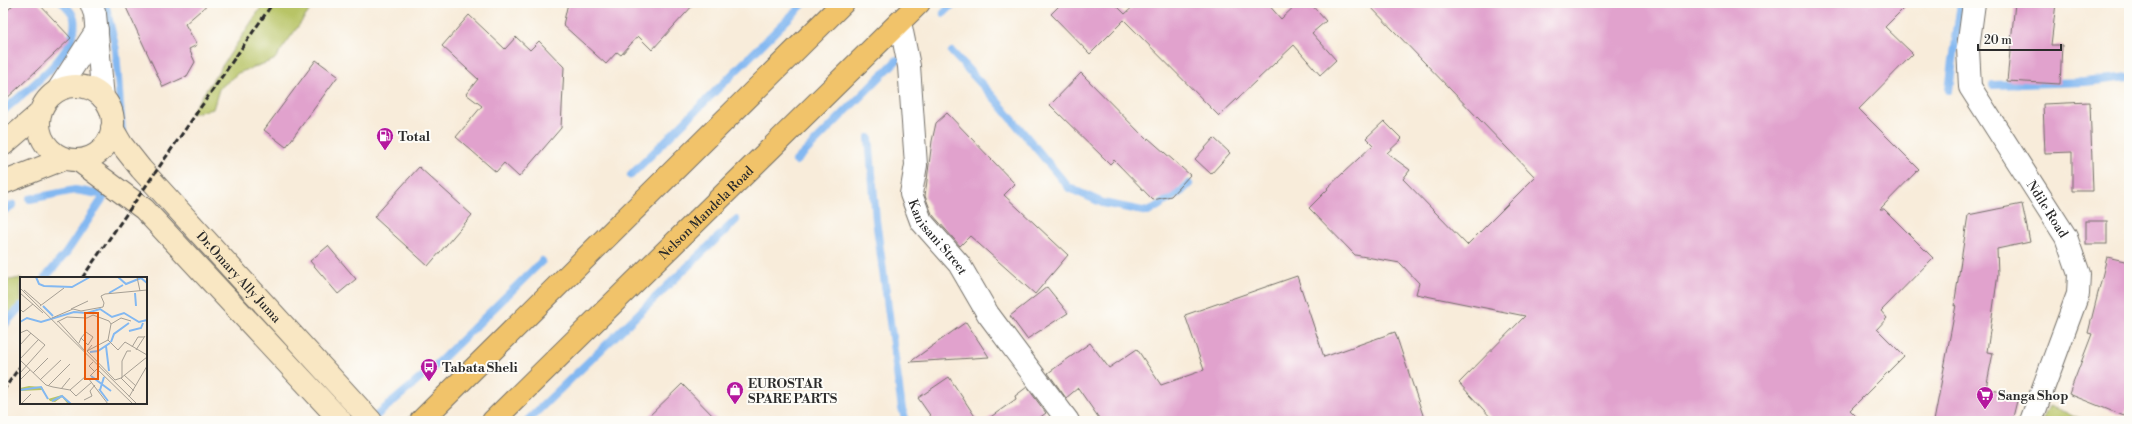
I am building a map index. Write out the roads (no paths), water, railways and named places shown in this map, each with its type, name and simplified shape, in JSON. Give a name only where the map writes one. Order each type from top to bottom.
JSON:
[{"type":"main road","points":[[421,421],[843,3]]},
{"type":"main road","name":"Nelson Mandela Road","points":[[493,421],[919,3]]},
{"type":"main road","points":[[3,183],[71,159],[86,159],[101,150],[106,144],[112,128],[111,112],[103,98],[93,90],[82,86],[70,86],[58,90],[44,104],[40,113],[38,124],[41,136],[46,145],[71,159]]},
{"type":"main road","points":[[3,145],[40,113]]},
{"type":"main road","name":"Dr.Omary Ally Juma","points":[[112,128],[122,145],[141,169],[371,421]]},
{"type":"main road","name":"Dr.Omary Ally Juma","points":[[71,159],[144,209],[341,421]]},
{"type":"street","points":[[90,3],[96,14],[103,98]]},
{"type":"street","name":"Ndile Road","points":[[1974,3],[1968,48],[1970,87],[2066,237],[2079,274],[2078,294],[2032,421]]},
{"type":"street","name":"Kanisani Street","points":[[900,22],[909,66],[916,165],[911,194],[921,221],[959,264],[988,314],[1068,421]]},
{"type":"street","points":[[58,90],[97,30]]},
{"type":"waterway","points":[[3,111],[49,70],[69,44],[74,31],[74,18],[63,3]]},
{"type":"waterway","points":[[105,3],[116,50],[122,133]]},
{"type":"waterway","points":[[631,175],[804,3]]},
{"type":"waterway","points":[[944,13],[954,3]]},
{"type":"waterway","points":[[1949,90],[1961,3]]},
{"type":"waterway","points":[[952,52],[997,101],[1069,188],[1103,203],[1148,212],[1182,191],[1189,184]]},
{"type":"waterway","points":[[796,161],[897,60]]},
{"type":"waterway","points":[[1993,85],[2085,82],[2129,77]]},
{"type":"waterway","points":[[869,138],[876,220],[902,409],[906,421]]},
{"type":"waterway","points":[[30,199],[75,190],[105,195],[66,253],[46,277]]},
{"type":"waterway","points":[[3,211],[13,205]]},
{"type":"waterway","points":[[527,421],[736,220]]},
{"type":"waterway","points":[[371,420],[435,366],[542,261]]},
{"type":"waterway","points":[[3,326],[20,307]]},
{"type":"railway","points":[[83,277],[273,3]]},
{"type":"railway","points":[[3,391],[20,366]]},
{"type":"place","name":"Total","points":[[385,151]]},
{"type":"place","name":"Tabata Sheli","points":[[429,382]]},
{"type":"place","name":"EUROSTAR SPARE PARTS","points":[[735,405]]},
{"type":"place","name":"Sanga Shop","points":[[1985,410]]}]
